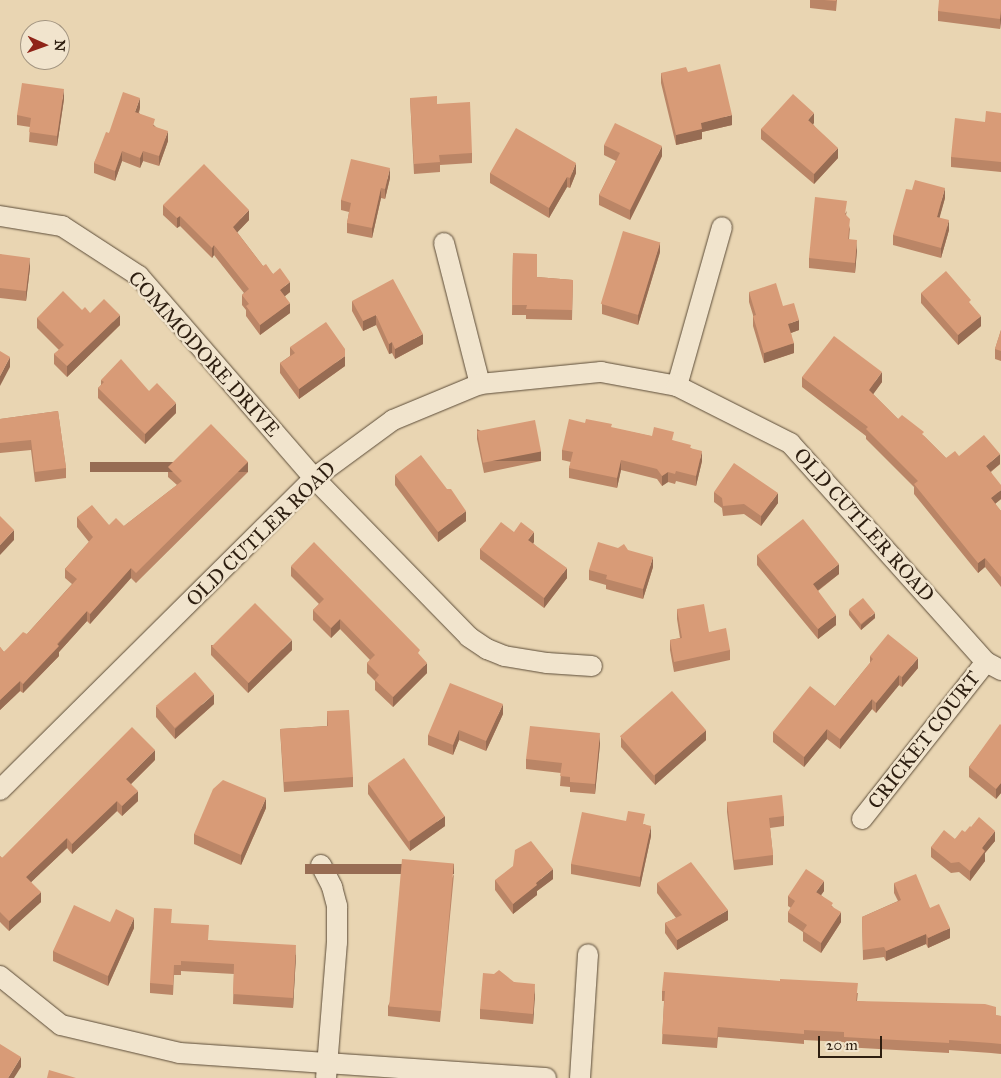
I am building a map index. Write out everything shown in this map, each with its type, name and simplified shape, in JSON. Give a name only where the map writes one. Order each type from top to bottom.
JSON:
[{"type":"street","name":"COMMODORE DRIVE","points":[[0,216],[62,226],[139,276],[314,478],[469,637],[487,650],[504,656],[547,664],[592,666]]},
{"type":"street","points":[[677,386],[722,227]]},
{"type":"street","points":[[444,243],[480,384]]},
{"type":"street","name":"OLD CUTLER ROAD","points":[[0,790],[314,478],[394,420],[480,384],[601,372],[677,386],[790,443],[994,666]]},
{"type":"street","name":"CRICKET COURT","points":[[862,819],[994,666]]},
{"type":"street","points":[[321,865],[332,887],[337,906],[337,942],[326,1071]]},
{"type":"street","points":[[580,1078],[588,954]]},
{"type":"street","points":[[0,976],[61,1025],[178,1053],[326,1071],[546,1078]]},
{"type":"building","points":[[939,0],[1001,0],[1000,19],[938,11]]},
{"type":"building","points":[[720,64],[732,115],[701,123],[702,129],[676,135],[661,73],[686,67],[688,72]]},
{"type":"building","points":[[22,83],[64,89],[57,136],[29,132],[31,118],[17,115]]},
{"type":"building","points":[[123,92],[140,98],[135,112],[155,119],[153,126],[168,131],[159,156],[143,151],[140,158],[122,151],[115,171],[94,163],[106,132],[109,133]]},
{"type":"building","points":[[793,94],[814,113],[808,120],[838,148],[814,174],[761,129]]},
{"type":"building","points":[[437,96],[437,104],[470,102],[472,153],[439,155],[440,162],[414,164],[410,98]]},
{"type":"building","points":[[986,111],[1001,113],[1001,162],[951,157],[955,118],[985,122]]},
{"type":"building","points":[[615,123],[662,146],[630,210],[599,195],[620,153],[604,145]]},
{"type":"building","points":[[516,128],[576,163],[570,178],[567,177],[549,208],[490,173]]},
{"type":"building","points":[[351,159],[390,168],[385,189],[381,188],[372,228],[347,223],[351,203],[341,200]]},
{"type":"building","points":[[204,164],[249,210],[233,227],[263,266],[266,264],[273,274],[280,268],[290,282],[280,290],[290,303],[260,325],[246,306],[249,304],[242,295],[249,289],[214,245],[212,248],[180,216],[177,218],[163,205]]},
{"type":"building","points":[[915,180],[945,188],[937,217],[949,220],[941,248],[893,235],[906,189],[912,190]]},
{"type":"building","points":[[815,197],[847,201],[845,214],[850,219],[848,239],[857,240],[855,263],[809,258]]},
{"type":"building","points":[[623,231],[660,242],[638,315],[601,304]]},
{"type":"building","points":[[513,253],[537,254],[537,277],[573,280],[572,310],[526,309],[527,305],[512,305]]},
{"type":"building","points":[[0,254],[30,258],[26,291],[0,288]]},
{"type":"building","points":[[946,271],[971,300],[969,302],[981,316],[958,335],[921,293]]},
{"type":"building","points":[[393,279],[423,334],[395,349],[392,342],[389,344],[376,315],[363,321],[352,301]]},
{"type":"building","points":[[776,283],[783,306],[794,303],[799,320],[788,324],[794,343],[764,353],[753,316],[756,315],[749,292]]},
{"type":"building","points":[[63,291],[82,310],[85,307],[90,313],[104,299],[120,315],[67,366],[54,354],[64,345],[37,318]]},
{"type":"building","points":[[326,322],[345,349],[345,356],[299,389],[280,363],[295,353],[290,347]]},
{"type":"building","points":[[1001,330],[1001,351],[995,349]]},
{"type":"building","points":[[834,336],[882,372],[869,390],[898,419],[902,415],[924,432],[922,434],[946,458],[955,451],[959,456],[984,435],[1000,454],[986,466],[1001,485],[1001,490],[991,498],[1001,511],[1001,577],[985,558],[978,563],[914,484],[918,481],[866,429],[868,427],[802,377]]},
{"type":"building","points":[[0,351],[10,357],[0,376]]},
{"type":"building","points":[[121,359],[149,391],[157,383],[176,403],[145,434],[98,388],[104,382],[101,380]]},
{"type":"building","points":[[58,411],[66,468],[35,472],[31,440],[0,443],[0,419]]},
{"type":"building","points":[[569,419],[585,423],[586,419],[612,424],[611,427],[652,436],[654,427],[674,432],[672,440],[691,445],[690,448],[702,451],[696,476],[676,471],[675,474],[668,472],[662,476],[657,469],[621,460],[617,478],[569,468],[573,452],[562,450]]},
{"type":"building","points":[[535,420],[541,451],[483,463],[477,431]]},
{"type":"building","points":[[211,424],[248,462],[136,573],[131,568],[90,614],[87,611],[57,644],[59,646],[23,684],[20,681],[0,700],[0,647],[4,652],[23,632],[27,634],[77,579],[65,569],[93,537],[77,517],[92,505],[109,525],[116,518],[124,526],[182,481],[168,467]]},
{"type":"building","points":[[421,455],[447,489],[451,489],[466,511],[438,532],[395,475]]},
{"type":"building","points":[[734,463],[778,493],[761,516],[744,504],[723,506],[722,498],[714,492]]},
{"type":"building","points":[[0,516],[14,530],[0,545]]},
{"type":"building","points":[[803,519],[839,564],[813,584],[836,615],[818,629],[757,555]]},
{"type":"building","points":[[501,522],[514,532],[521,522],[534,532],[528,540],[567,568],[544,598],[480,549]]},
{"type":"building","points":[[314,542],[420,650],[418,653],[427,663],[393,697],[375,680],[379,675],[367,663],[375,655],[340,619],[331,628],[313,610],[324,599],[291,566]]},
{"type":"building","points":[[598,542],[618,548],[624,544],[628,550],[653,557],[643,589],[606,579],[607,575],[589,570]]},
{"type":"building","points":[[863,598],[875,613],[861,624],[849,609]]},
{"type":"building","points":[[255,603],[292,640],[249,683],[212,646]]},
{"type":"building","points":[[704,604],[709,632],[726,628],[730,650],[674,662],[670,640],[682,638],[677,609]]},
{"type":"building","points":[[888,634],[918,658],[902,677],[899,675],[876,703],[872,699],[840,739],[827,729],[804,757],[773,732],[810,686],[835,706],[873,659],[870,656]]},
{"type":"building","points":[[195,672],[214,694],[175,728],[156,706]]},
{"type":"building","points":[[450,683],[503,704],[486,741],[459,730],[453,745],[428,735]]},
{"type":"building","points":[[672,691],[706,730],[654,776],[620,736]]},
{"type":"building","points":[[349,710],[353,777],[284,782],[280,729],[328,726],[327,711]]},
{"type":"building","points":[[1000,724],[1001,783],[996,789],[969,767]]},
{"type":"building","points":[[530,726],[600,733],[595,784],[570,782],[570,777],[560,776],[562,763],[526,759]]},
{"type":"building","points":[[132,727],[155,750],[126,779],[138,791],[122,806],[117,801],[72,844],[67,838],[26,877],[41,892],[9,921],[0,912],[0,856],[2,858]]},
{"type":"building","points":[[404,758],[445,816],[409,841],[368,783]]},
{"type":"building","points":[[223,780],[266,798],[241,855],[194,834],[213,789]]},
{"type":"building","points":[[782,795],[784,816],[769,818],[773,855],[734,860],[727,802]]},
{"type":"building","points":[[628,811],[645,814],[643,824],[651,826],[640,877],[571,864],[582,812],[626,821]]},
{"type":"building","points":[[979,817],[995,831],[982,848],[985,851],[970,871],[959,862],[951,863],[931,847],[944,830],[955,839],[962,830],[965,832],[971,827]]},
{"type":"building","points":[[531,841],[553,869],[536,883],[537,885],[513,904],[495,880],[513,866],[515,850]]},
{"type":"building","points":[[402,859],[454,864],[441,1011],[389,1006]]},
{"type":"building","points":[[691,862],[728,910],[677,940],[665,923],[682,915],[657,883]]},
{"type":"building","points":[[806,869],[824,881],[816,892],[833,903],[831,906],[841,912],[821,943],[803,931],[807,925],[788,912],[795,901],[788,896]]},
{"type":"building","points":[[916,874],[930,908],[939,904],[950,928],[928,938],[926,934],[886,951],[884,947],[863,950],[862,917],[901,900],[894,883]]},
{"type":"building","points":[[74,905],[110,922],[116,909],[134,918],[108,976],[53,951]]},
{"type":"building","points":[[154,908],[172,909],[171,923],[209,925],[208,940],[296,945],[293,998],[233,994],[234,964],[181,961],[181,965],[174,965],[173,985],[150,983]]},
{"type":"building","points":[[499,970],[514,982],[535,984],[533,1014],[480,1009],[483,973],[494,974]]},
{"type":"building","points":[[664,972],[780,981],[780,979],[858,983],[856,1001],[985,1004],[996,1007],[996,1015],[1001,1016],[1001,1044],[949,1040],[949,1043],[844,1037],[844,1032],[804,1030],[804,1034],[718,1027],[717,1038],[662,1034],[665,991],[662,991]]},
{"type":"building","points":[[0,1044],[21,1057],[8,1078],[0,1078]]},
{"type":"building","points":[[49,1070],[76,1078],[47,1078]]}]
